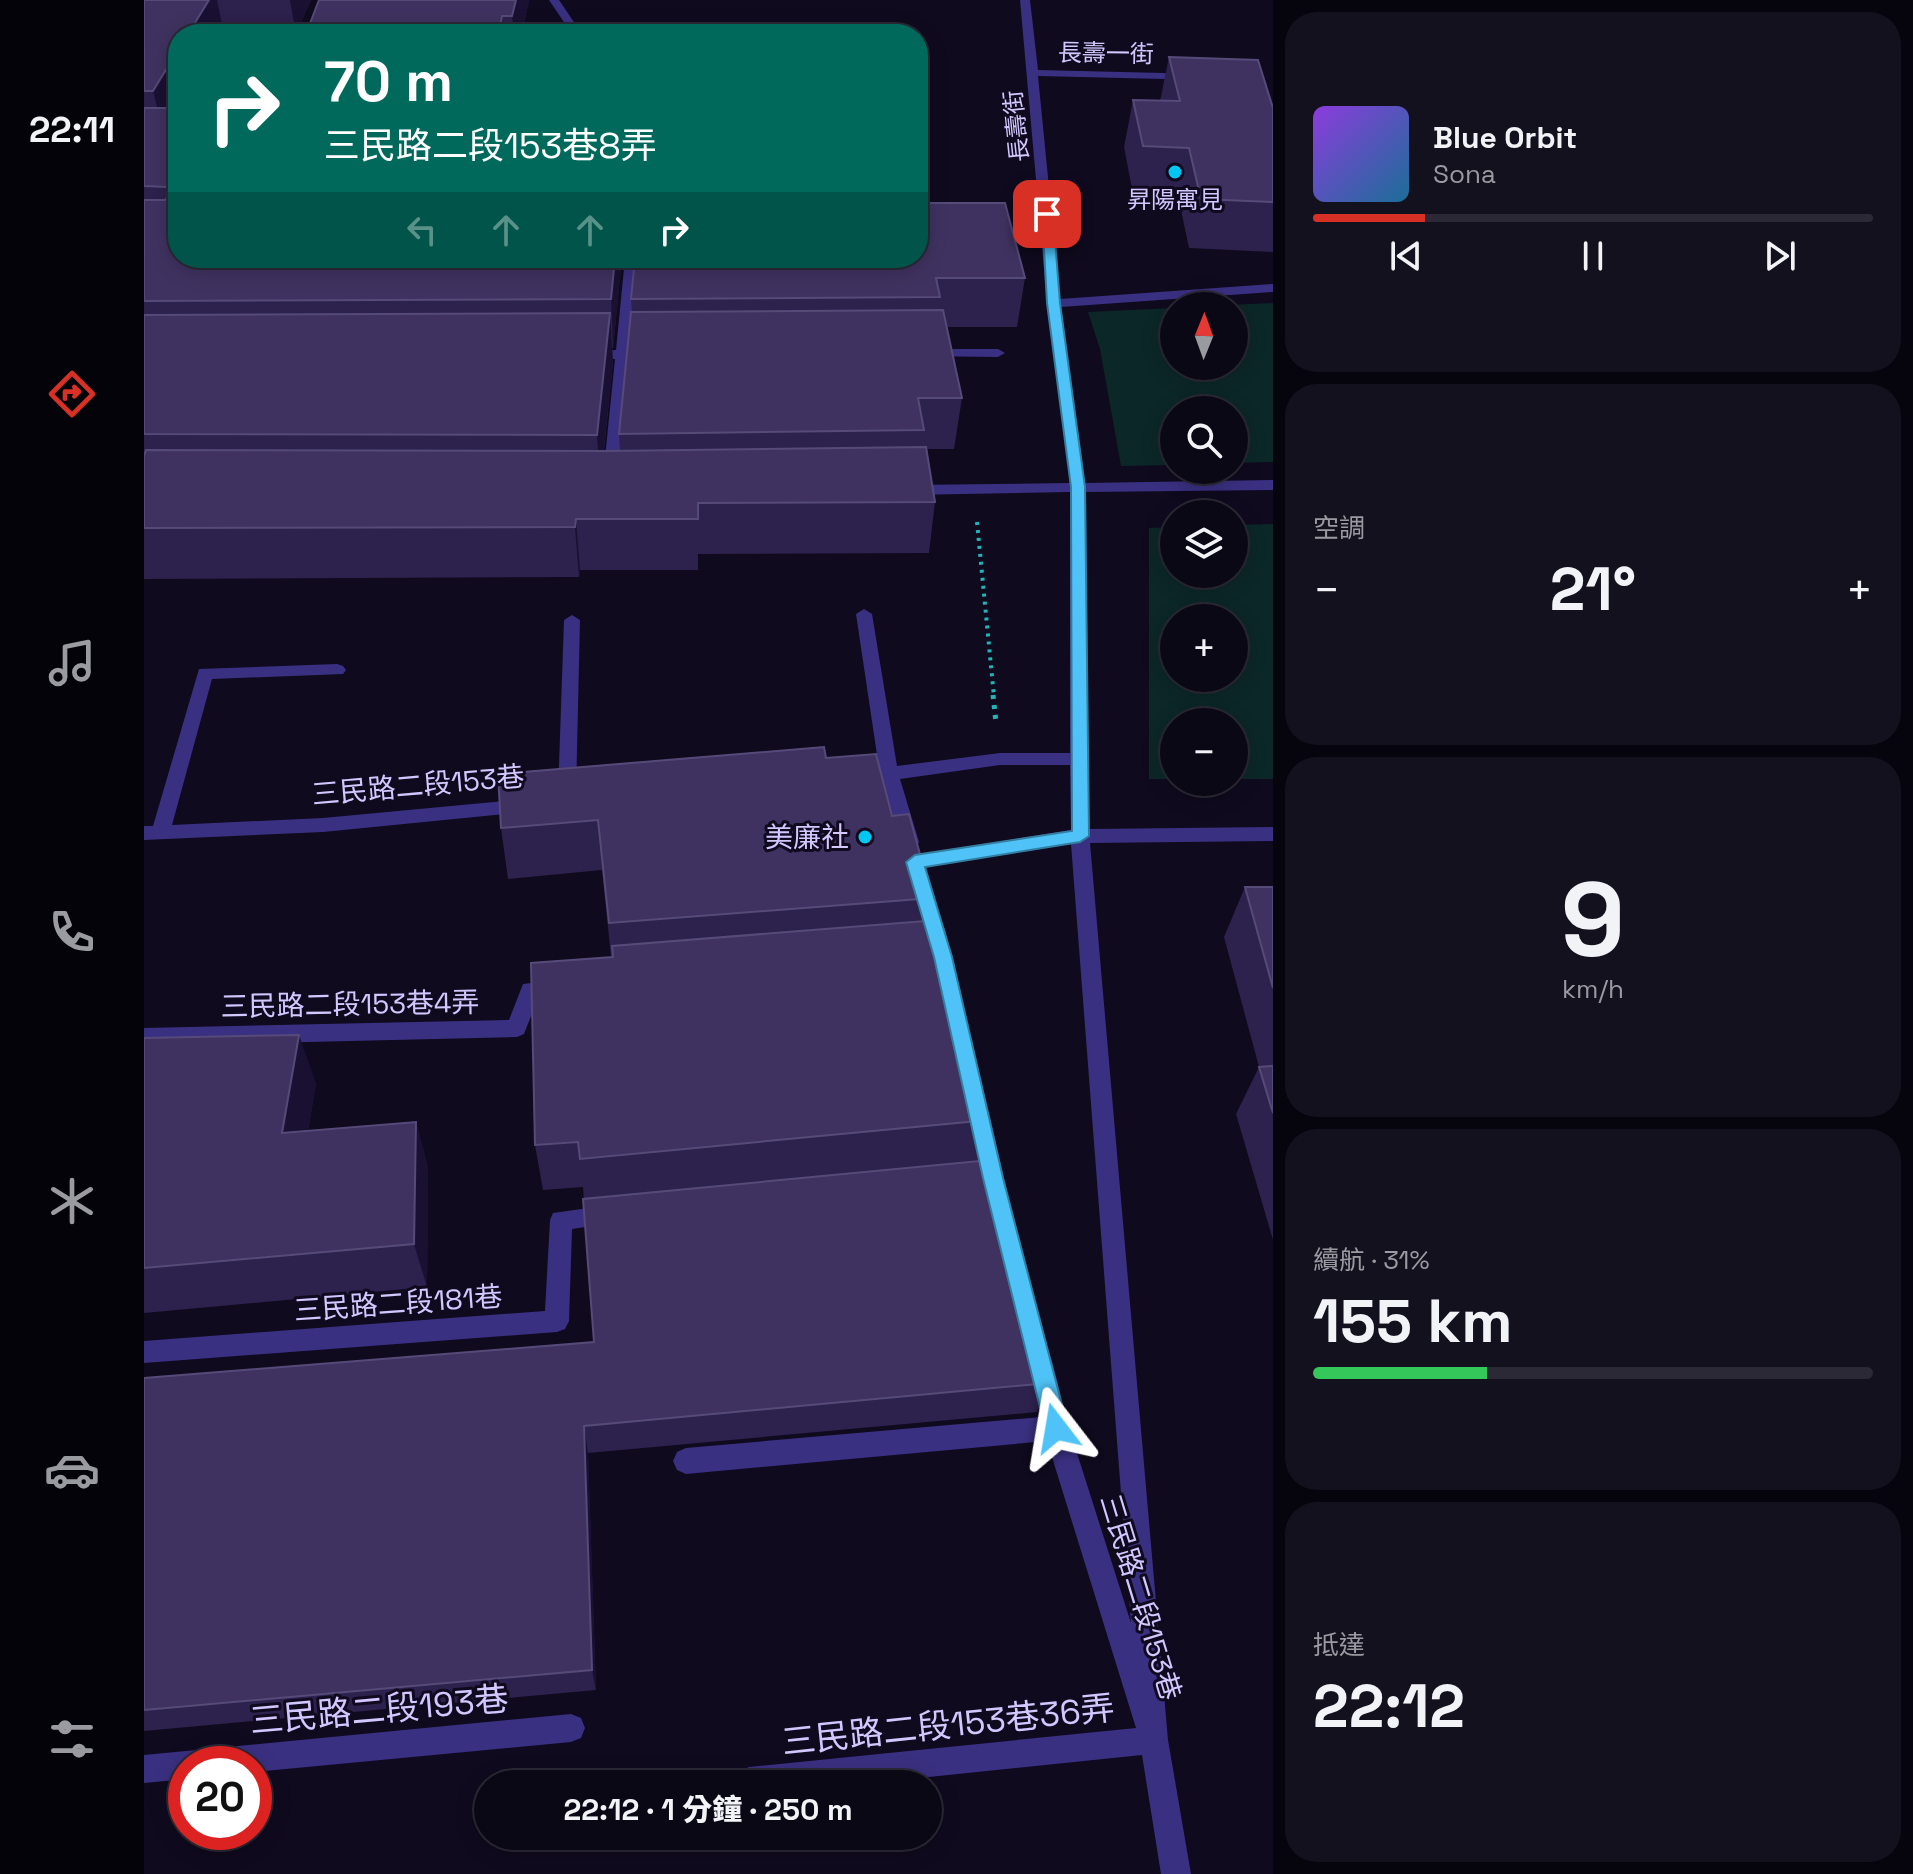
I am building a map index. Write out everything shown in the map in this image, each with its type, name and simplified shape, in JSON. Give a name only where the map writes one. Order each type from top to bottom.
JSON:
[{"type":"street","points":[[554,0],[570,24]]},
{"type":"street","name":"長壽街","points":[[1025,0],[1054,303],[1078,487],[1077,759],[1080,836],[1154,1740]]},
{"type":"street","name":"長壽一街","points":[[1033,73],[1164,76],[1211,84]]},
{"type":"street","points":[[610,493],[631,268]]},
{"type":"street","points":[[1054,303],[1273,288]]},
{"type":"street","points":[[904,353],[998,353]]},
{"type":"street","points":[[574,355],[668,354]]},
{"type":"street","points":[[895,490],[1273,485]]},
{"type":"street","points":[[864,614],[889,774],[923,889]]},
{"type":"street","name":"三民路二段153巷","points":[[152,833],[323,825],[574,802],[572,620]]},
{"type":"street","points":[[152,833],[205,673],[337,670]]},
{"type":"street","points":[[858,777],[1000,759],[1077,759]]},
{"type":"street","points":[[915,862],[1080,836],[1273,834]]},
{"type":"street","name":"三民路二段153巷4弄","points":[[144,1037],[517,1028],[530,990],[577,986]]},
{"type":"street","points":[[973,1090],[985,1179],[1000,1207]]},
{"type":"street","name":"三民路二段181巷","points":[[144,1352],[557,1321],[561,1220],[638,1212]]},
{"type":"street","name":"三民路二段153巷","points":[[1034,1340],[1056,1428],[1154,1740]]},
{"type":"street","points":[[686,1461],[1056,1428]]},
{"type":"street","name":"三民路二段193巷","points":[[272,1756],[571,1728]]},
{"type":"street","points":[[1154,1740],[1176,1874]]},
{"type":"street","name":"三民路二段153巷36弄","points":[[858,1770],[1154,1740]]},
{"type":"street","points":[[144,1769],[168,1767]]},
{"type":"path","points":[[974,489],[1000,759]]},
{"type":"green space","points":[[1273,303],[1273,462],[1248,463],[1248,396],[1160,396],[1160,465],[1121,466],[1100,349],[1088,312],[1160,309],[1160,380],[1248,380],[1248,304]]},
{"type":"green space","points":[[1273,524],[1273,779],[1248,779],[1248,708],[1160,708],[1160,779],[1149,779],[1149,528],[1160,528],[1160,588],[1248,588],[1248,525]]},
{"type":"building","points":[[144,0],[209,0],[194,24],[168,24],[168,66],[153,91],[144,91]]},
{"type":"building","points":[[319,0],[516,0],[512,16],[502,16],[501,24],[310,24]]},
{"type":"building","points":[[1169,57],[1258,60],[1273,108],[1273,202],[1201,199],[1189,148],[1143,146],[1133,100],[1180,101]]},
{"type":"building","points":[[144,108],[168,108],[168,197],[167,187],[144,186]]},
{"type":"building","points":[[168,197],[168,268],[614,268],[611,299],[144,301],[144,200],[165,200]]},
{"type":"building","points":[[928,203],[1005,203],[1025,278],[936,278],[940,297],[631,299],[634,268],[928,268]]},
{"type":"building","points":[[943,310],[962,398],[918,398],[924,430],[619,434],[631,312]]},
{"type":"building","points":[[610,313],[597,435],[144,434],[144,315]]},
{"type":"building","points":[[926,447],[935,502],[698,503],[698,519],[576,519],[575,527],[144,528],[146,450],[607,451]]},
{"type":"building","points":[[824,747],[826,758],[876,754],[892,816],[909,814],[932,898],[609,923],[598,820],[501,828],[498,774]]},
{"type":"building","points":[[1245,887],[1273,887],[1273,988]]},
{"type":"building","points":[[938,920],[944,930],[988,1120],[580,1159],[578,1142],[535,1145],[531,963],[613,957],[612,946]]},
{"type":"building","points":[[299,1035],[282,1133],[416,1122],[414,1244],[144,1268],[144,1038]]},
{"type":"building","points":[[1273,1066],[1273,1113],[1259,1067]]},
{"type":"building","points":[[990,1160],[1048,1383],[584,1426],[592,1670],[144,1710],[144,1378],[594,1342],[583,1199]]},
{"type":"place","name":"昇陽寓見","points":[[1175,172]]},
{"type":"place","name":"美廉社","points":[[865,837]]},
{"type":"route","points":[[1047,214],[1054,303],[1078,487],[1077,759],[1080,836],[915,862],[943,957],[993,1178],[1056,1428]]}]
